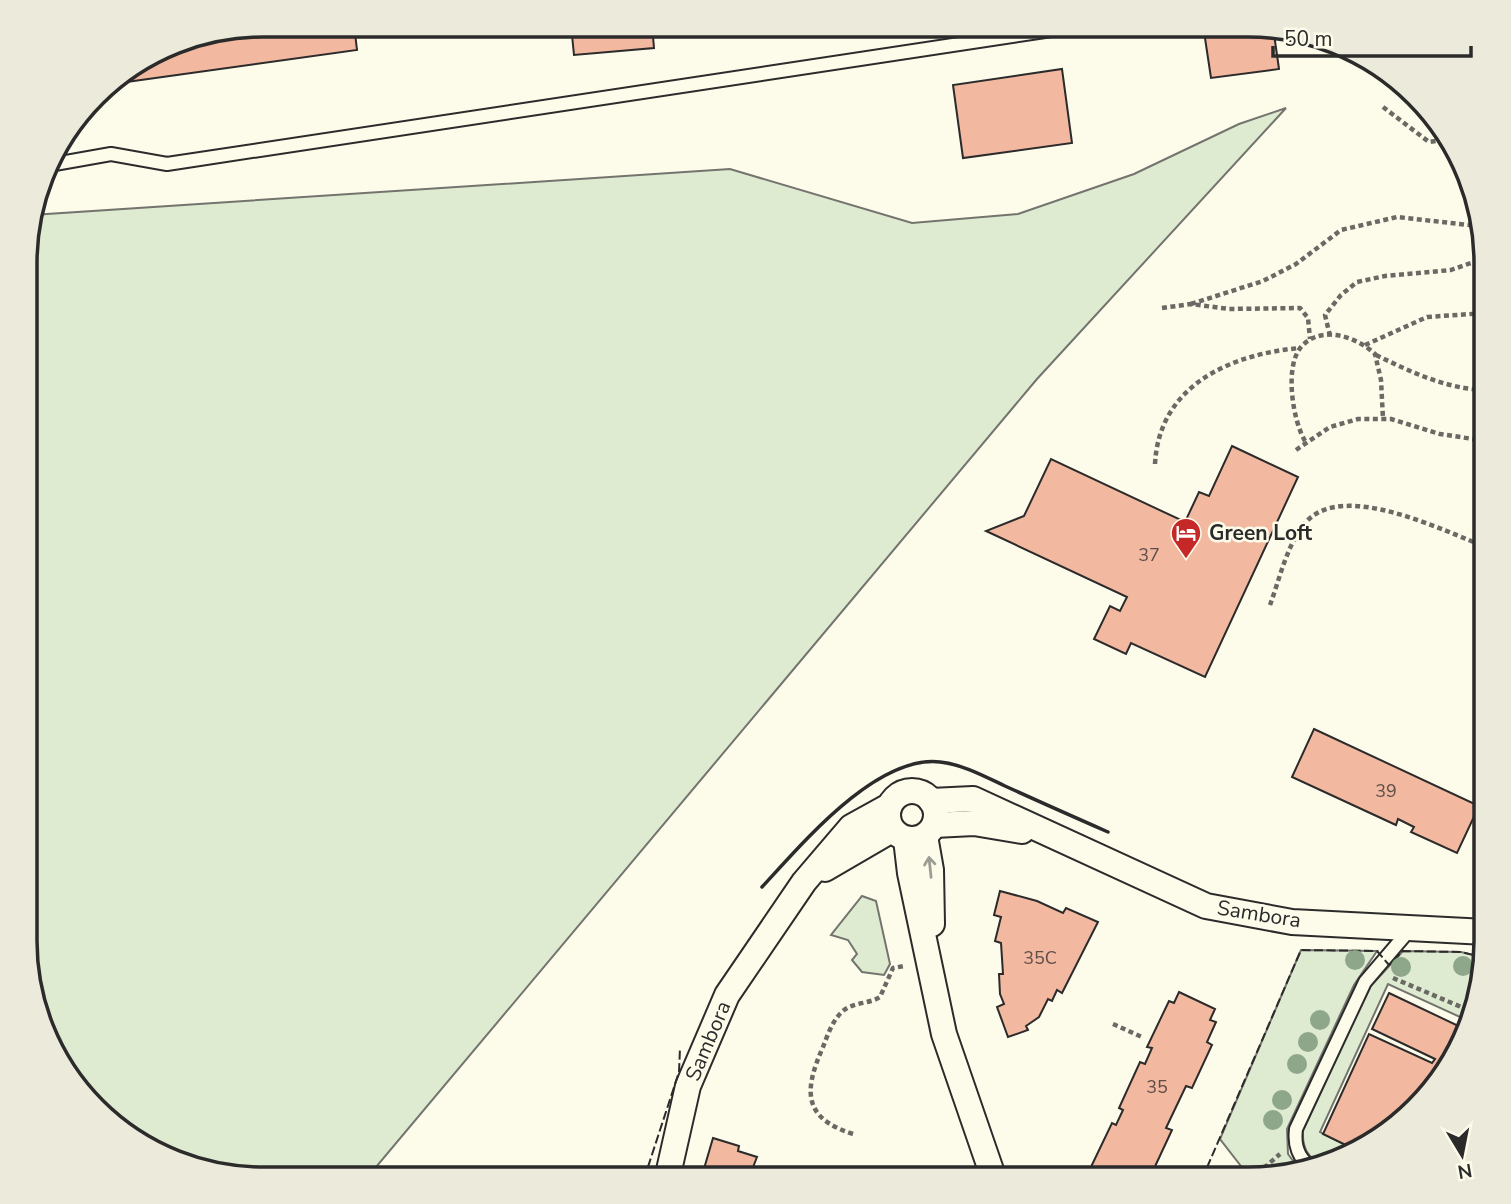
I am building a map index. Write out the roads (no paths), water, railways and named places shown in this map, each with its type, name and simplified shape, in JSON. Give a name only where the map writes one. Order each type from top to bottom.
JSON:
[{"type":"street","points":[[913,823],[934,984],[949,1052],[990,1167]]},
{"type":"street","name":"Sambora","points":[[670,1167],[688,1086],[708,1034],[756,949],[804,882],[851,827],[974,823],[1047,834],[1206,906],[1292,922],[1474,931]]},
{"type":"lane","points":[[61,163],[111,154],[167,164],[1006,37]]},
{"type":"lane","points":[[1305,1160],[1296,1146],[1296,1129],[1365,982],[1412,927]]},
{"type":"place","name":"Green Loft","points":[[1186,560]]}]
